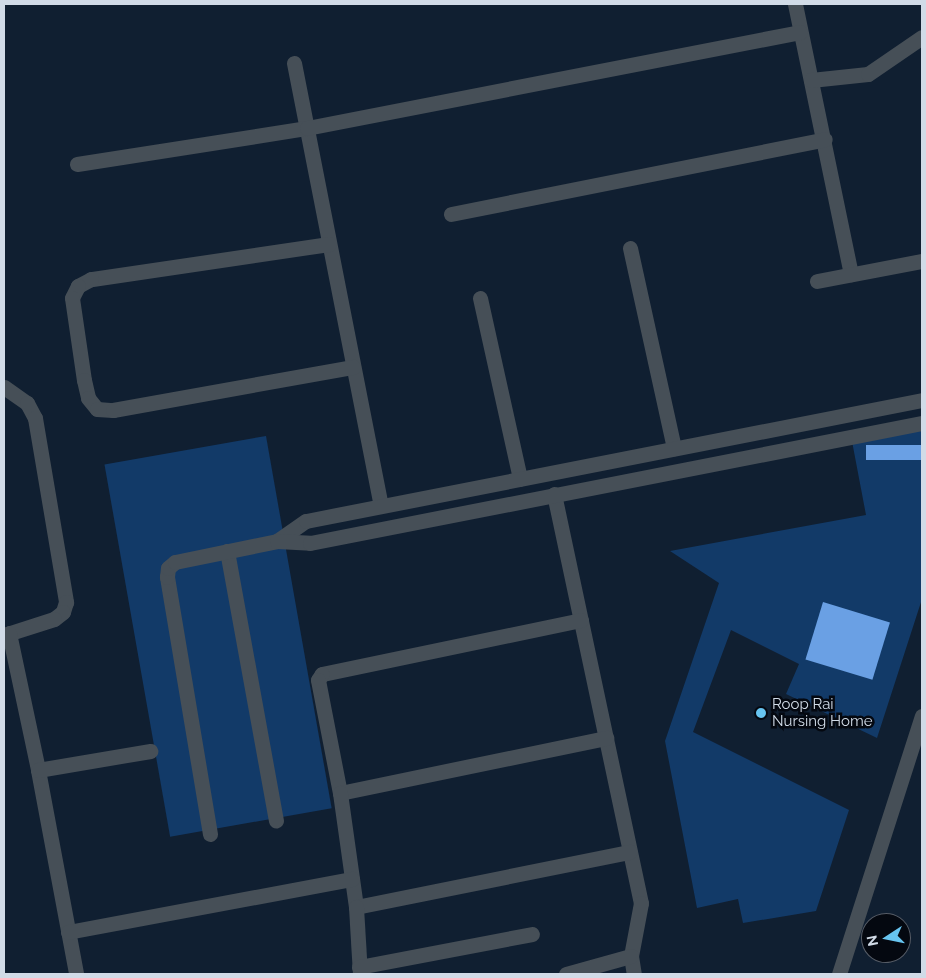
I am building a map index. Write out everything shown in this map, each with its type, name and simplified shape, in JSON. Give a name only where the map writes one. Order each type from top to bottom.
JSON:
[{"type":"street","points":[[795,4],[825,140],[851,274]]},
{"type":"street","points":[[77,164],[306,128],[800,32]]},
{"type":"street","points":[[811,80],[868,74],[922,37]]},
{"type":"street","points":[[294,63],[380,506]]},
{"type":"street","points":[[451,214],[825,140]]},
{"type":"street","points":[[329,244],[90,279],[78,286],[72,298],[84,380],[88,398],[97,409],[112,410],[353,367]]},
{"type":"street","points":[[630,248],[674,448]]},
{"type":"street","points":[[817,281],[922,261]]},
{"type":"street","points":[[480,298],[520,479]]},
{"type":"street","points":[[4,388],[27,403],[35,418],[66,602],[63,612],[54,619],[6,634],[38,770],[76,974]]},
{"type":"street","points":[[278,541],[306,521],[922,400]]},
{"type":"street","points":[[210,834],[167,577],[168,568],[175,562],[278,541],[310,542],[922,424]]},
{"type":"street","points":[[554,494],[641,903],[631,956],[634,974]]},
{"type":"street","points":[[227,551],[276,821]]},
{"type":"street","points":[[532,934],[360,971],[356,907],[340,793],[318,680],[322,674],[581,620]]},
{"type":"street","points":[[839,974],[922,716]]},
{"type":"street","points":[[340,793],[606,738]]},
{"type":"street","points":[[38,770],[150,751]]},
{"type":"street","points":[[356,907],[630,852]]},
{"type":"street","points":[[68,932],[352,879]]},
{"type":"street","points":[[566,974],[631,956]]},
{"type":"shaded area","points":[[922,422],[922,599],[877,738],[786,694],[799,664],[731,630],[693,732],[849,810],[816,911],[743,923],[738,899],[697,908],[665,741],[719,583],[670,551],[866,515],[851,436]]},
{"type":"shaded area","points":[[266,436],[332,808],[170,837],[104,464]]},
{"type":"building","points":[[866,445],[922,445],[922,460],[866,460]]},
{"type":"building","points":[[823,602],[890,622],[872,680],[805,659]]},
{"type":"place","name":"Roop Rai Nursing Home","points":[[761,713]]}]
